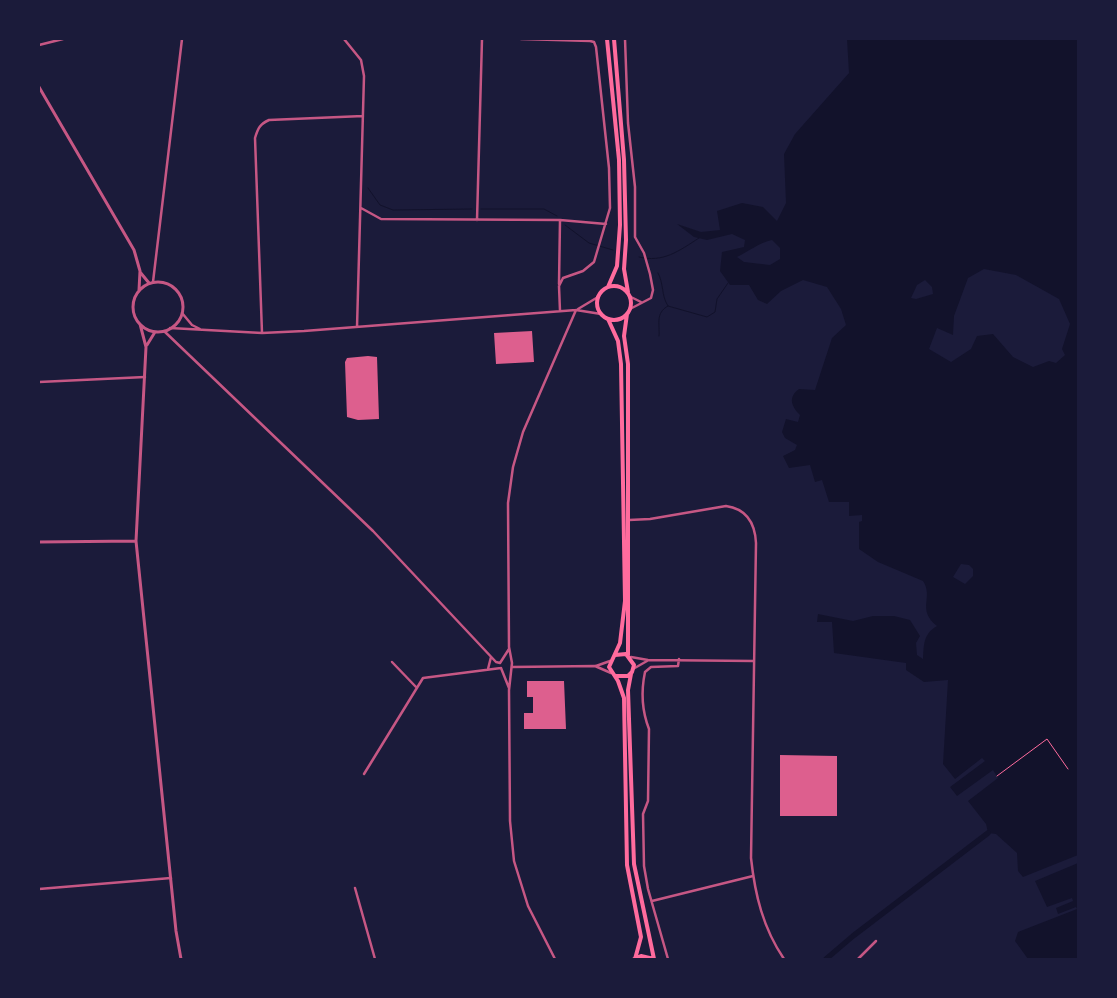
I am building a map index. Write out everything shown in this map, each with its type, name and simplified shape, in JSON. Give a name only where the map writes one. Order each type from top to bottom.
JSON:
[{"type":"main road","points":[[607,39],[619,160],[620,225],[617,266],[608,287],[598,296],[597,306],[601,314],[608,319],[618,320],[628,314]]},
{"type":"main road","points":[[614,39],[624,160],[626,240],[624,268],[628,292],[631,297],[624,336],[628,364],[629,656],[633,669],[630,674],[628,690],[634,864],[654,959],[641,956],[634,959]]},
{"type":"main road","points":[[608,287],[619,286],[628,292]]},
{"type":"main road","points":[[608,319],[618,341],[621,364],[625,601],[623,632],[610,662],[613,674],[624,698],[627,865],[641,937],[634,959]]},
{"type":"main road","points":[[614,656],[620,653],[629,656]]},
{"type":"main road","points":[[613,674],[622,678],[630,674]]},
{"type":"street","points":[[39,45],[64,39]]},
{"type":"street","points":[[151,283],[182,39]]},
{"type":"street","points":[[344,39],[355,51],[364,68],[356,327]]},
{"type":"street","points":[[477,220],[482,39]]},
{"type":"street","points":[[521,39],[590,41],[594,42],[596,47],[610,185],[610,208],[599,249],[589,268],[567,275],[559,286]]},
{"type":"street","points":[[625,39],[628,124],[635,187],[635,237],[645,256],[653,290],[651,298],[630,309]]},
{"type":"street","points":[[39,87],[129,240],[140,271],[139,290],[133,306],[146,347],[136,541],[170,878],[182,959]]},
{"type":"street","points":[[262,332],[257,130],[261,124],[269,120],[363,116]]},
{"type":"street","points":[[360,208],[381,219],[560,220],[606,224]]},
{"type":"street","points":[[560,220],[560,311]]},
{"type":"street","points":[[140,271],[151,283]]},
{"type":"street","points":[[139,290],[151,283],[163,282],[177,291],[182,305],[182,313],[176,323],[164,331],[156,331],[140,324]]},
{"type":"street","points":[[555,959],[528,906],[514,861],[510,821],[509,690],[511,665],[509,647],[508,503],[513,467],[523,432],[576,310],[598,296]]},
{"type":"street","points":[[631,297],[641,302]]},
{"type":"street","points":[[170,328],[262,332],[356,327],[576,310],[601,314]]},
{"type":"street","points":[[182,313],[192,325],[201,330]]},
{"type":"street","points":[[146,347],[156,331]]},
{"type":"street","points":[[164,331],[373,531],[491,657],[500,663],[509,690]]},
{"type":"street","points":[[39,382],[145,377]]},
{"type":"street","points":[[629,520],[650,519],[726,506],[739,509],[750,519],[754,526],[756,543],[751,858],[762,917],[784,959]]},
{"type":"street","points":[[39,542],[136,541]]},
{"type":"street","points":[[488,669],[500,663],[509,647]]},
{"type":"street","points":[[629,656],[648,660],[754,661]]},
{"type":"street","points":[[491,657],[503,659],[511,665],[524,667],[594,666],[610,662]]},
{"type":"street","points":[[488,669],[491,657]]},
{"type":"street","points":[[668,959],[644,866],[643,814],[648,801],[649,729],[643,696],[645,672],[651,667],[678,666],[679,659]]},
{"type":"street","points":[[633,669],[648,660]]},
{"type":"street","points":[[392,662],[416,687]]},
{"type":"street","points":[[364,774],[423,678],[488,669],[502,669],[511,665]]},
{"type":"street","points":[[594,666],[613,674]]},
{"type":"street","points":[[652,901],[753,876]]},
{"type":"street","points":[[39,889],[170,878]]},
{"type":"street","points":[[355,888],[376,959]]},
{"type":"street","points":[[858,959],[876,941]]},
{"type":"path","points":[[997,776],[1047,739],[1068,770]]},
{"type":"shaded area","points":[[847,39],[1078,39],[1078,855],[1023,877],[1018,871],[1017,853],[996,834],[988,833],[986,824],[968,801],[998,778],[993,770],[957,796],[950,787],[985,761],[982,758],[955,779],[943,764],[948,680],[924,682],[906,670],[906,663],[834,653],[832,622],[817,622],[818,614],[853,621],[873,616],[894,616],[910,620],[920,636],[916,643],[917,655],[923,659],[927,636],[937,626],[931,620],[926,609],[927,593],[923,581],[878,562],[859,549],[859,522],[862,521],[862,515],[849,516],[849,502],[829,502],[822,480],[815,482],[810,465],[789,468],[783,456],[795,450],[797,445],[785,438],[782,432],[786,419],[798,422],[800,415],[794,408],[792,402],[793,395],[799,389],[815,390],[832,338],[846,325],[841,309],[827,287],[803,280],[781,291],[767,304],[758,300],[749,285],[730,285],[720,271],[722,252],[744,247],[745,240],[732,234],[707,240],[694,237],[677,224],[701,232],[720,230],[717,211],[742,203],[763,207],[777,221],[786,203],[784,154],[795,134],[849,73]],"holes":[[[772,240],[780,248],[780,259],[770,265],[744,262],[737,257]],[[984,269],[1016,275],[1059,299],[1070,324],[1062,349],[1065,355],[1056,363],[1049,361],[1033,367],[1013,357],[993,334],[977,336],[971,349],[951,362],[929,349],[937,328],[953,335],[954,316],[968,278]],[[925,280],[932,287],[933,294],[916,299],[911,298],[917,285]],[[961,564],[969,565],[973,569],[973,576],[965,584],[953,577]]]},
{"type":"shaded area","points":[[1078,863],[1078,959],[1028,959],[1015,941],[1018,932],[1077,909],[1076,907],[1058,914],[1056,908],[1073,901],[1072,898],[1047,907],[1035,881]]},
{"type":"building","points":[[532,331],[534,362],[496,364],[494,333]]},
{"type":"building","points":[[377,357],[379,419],[358,420],[347,417],[345,362],[347,358]]},
{"type":"building","points":[[527,681],[564,681],[566,729],[524,729],[524,713],[533,713],[533,697],[527,697]]},
{"type":"building","points":[[780,755],[837,756],[837,816],[780,816]]},
{"type":"waterway","points":[[368,188],[380,205],[393,210],[472,209]]},
{"type":"waterway","points":[[481,209],[544,209],[557,216]]},
{"type":"waterway","points":[[565,225],[589,243],[613,250]]},
{"type":"waterway","points":[[639,257],[656,258],[670,255],[699,238]]},
{"type":"waterway","points":[[658,273],[664,298],[668,306],[707,317],[715,312],[717,299],[728,283]]},
{"type":"waterway","points":[[659,336],[660,315],[668,306]]},
{"type":"waterway","points":[[826,959],[853,936],[988,833]]}]
